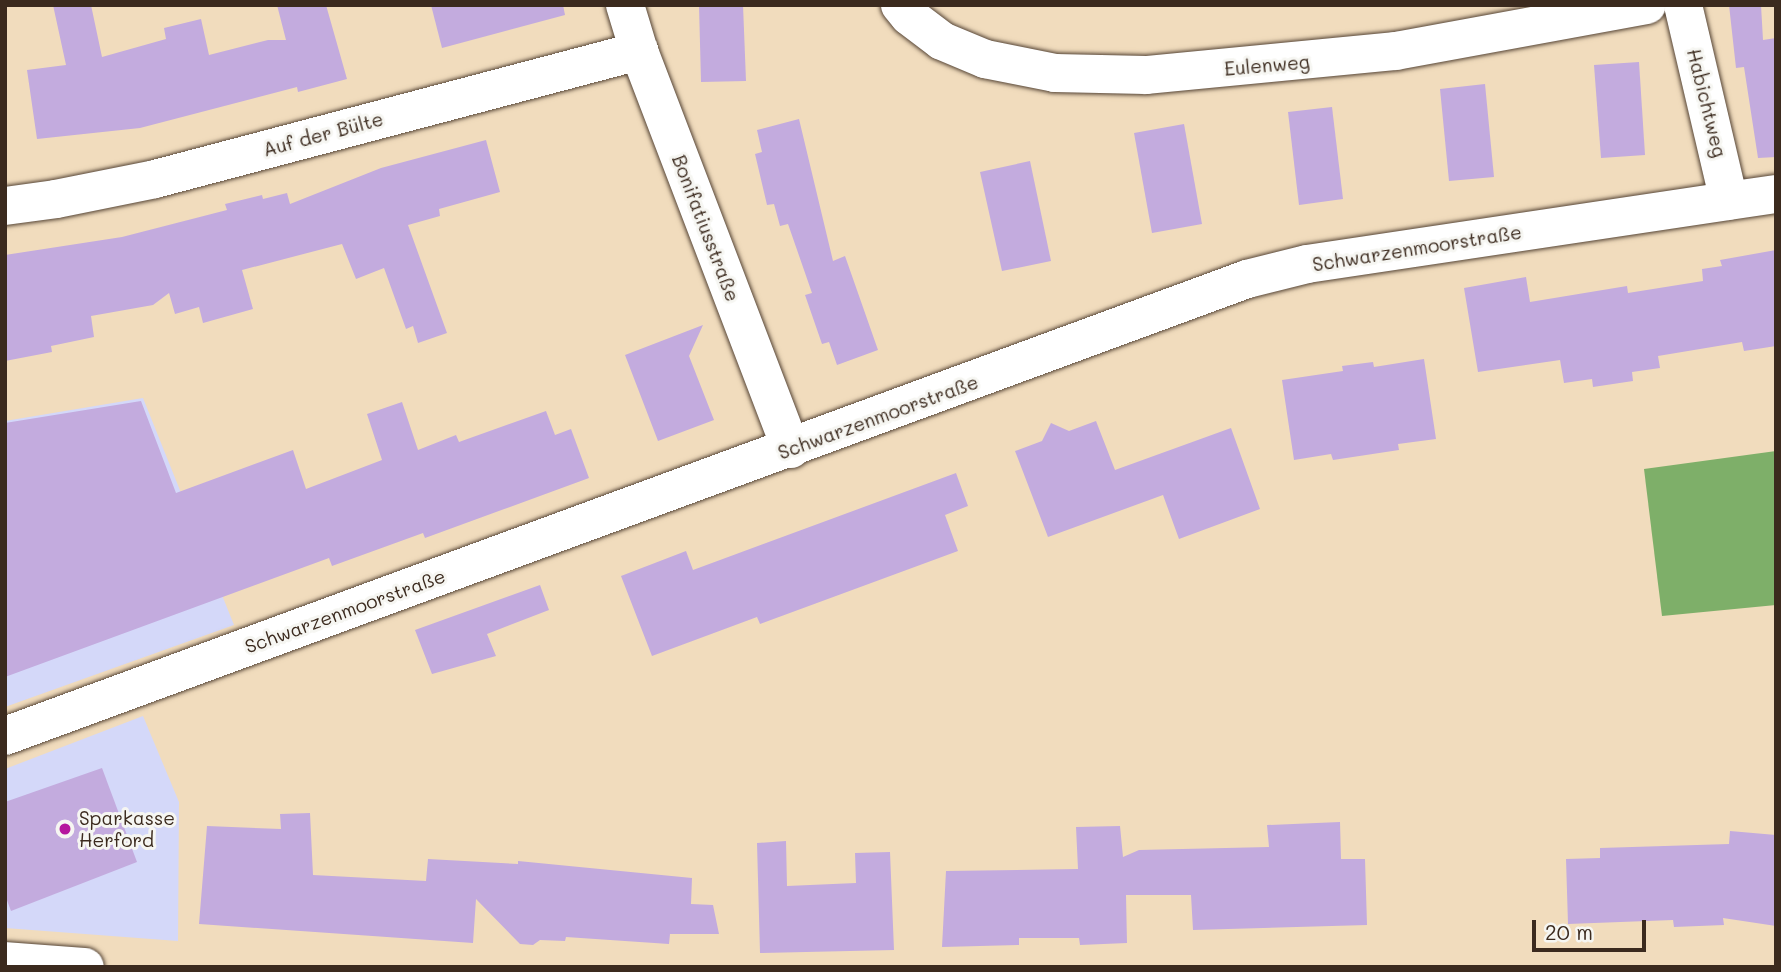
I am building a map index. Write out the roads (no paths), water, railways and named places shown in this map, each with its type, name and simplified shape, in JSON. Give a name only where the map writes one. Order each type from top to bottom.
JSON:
[{"type":"street","name":"Bonifatiusstraße","points":[[625,5],[639,51],[791,449]]},
{"type":"street","name":"Eulenweg","points":[[900,5],[909,16],[942,41],[985,59],[1055,73],[1146,75],[1396,51],[1647,5]]},
{"type":"street","name":"Habichtweg","points":[[1683,5],[1729,201]]},
{"type":"street","name":"Auf der Bülte","points":[[5,206],[56,199],[155,179],[639,51]]},
{"type":"street","name":"Schwarzenmoorstraße","points":[[5,736],[1247,279],[1307,264],[1776,194]]},
{"type":"street","points":[[5,961],[85,967]]},
{"type":"place","name":"Sparkasse Herford","points":[[65,829]]}]
